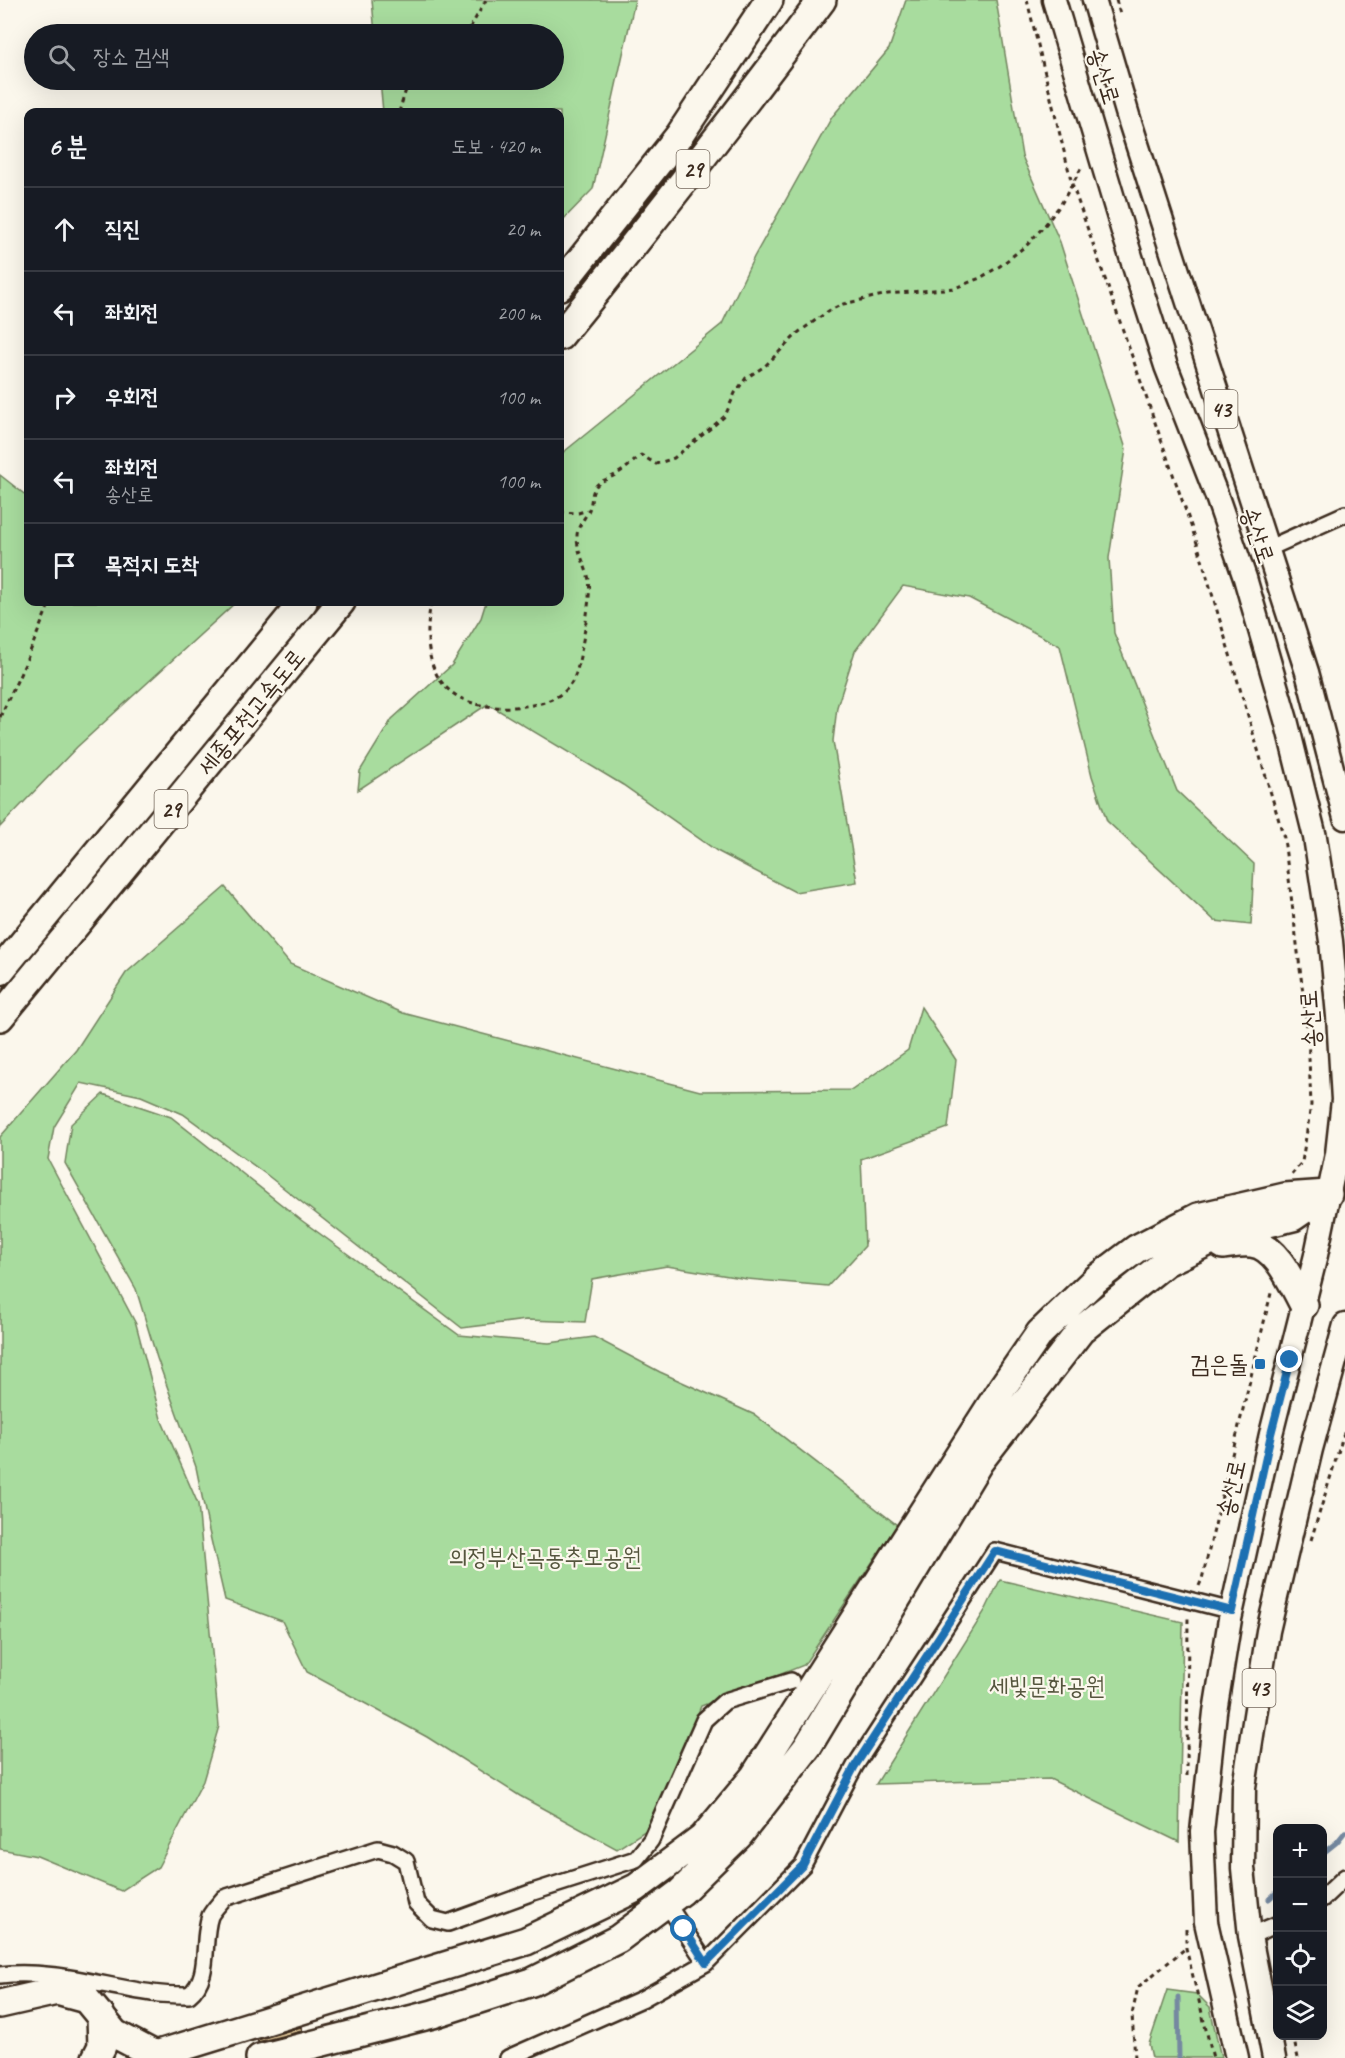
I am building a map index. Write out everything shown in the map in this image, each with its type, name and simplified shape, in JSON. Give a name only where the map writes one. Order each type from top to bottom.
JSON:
[{"type":"highway","name":"29","points":[[564,281],[679,136],[769,0]]},
{"type":"highway","name":"29","points":[[564,331],[734,117],[822,0]]},
{"type":"highway","name":"세종포천고속도로","points":[[0,971],[300,606]]},
{"type":"highway","name":"세종포천고속도로","points":[[0,1017],[338,606]]},
{"type":"highway","points":[[0,2004],[57,1991],[86,1998],[115,2034],[150,2056],[526,1941],[636,1888],[703,1838],[754,1777],[1002,1388],[1040,1333],[1095,1280],[1136,1249],[1198,1216],[1290,1197],[1336,1192]]},
{"type":"highway","points":[[260,2058],[433,2014],[532,1982],[618,1939],[681,1892],[739,1835],[808,1746],[979,1462],[1081,1330],[1175,1257],[1224,1234],[1293,1217],[1336,1192]]},
{"type":"highway","points":[[1175,1257],[1221,1245],[1253,1243],[1272,1252],[1304,1305]]},
{"type":"highway","points":[[96,2058],[102,2046],[101,2016]]},
{"type":"main road","name":"송산로","points":[[1054,0],[1166,366],[1216,494],[1245,578],[1286,720],[1315,837],[1330,941],[1342,1100],[1336,1192],[1316,1255],[1271,1434],[1232,1611],[1215,1712],[1202,1832],[1206,1922],[1237,2058]]},
{"type":"main road","name":"송산로","points":[[1094,0],[1129,119],[1306,672],[1345,818]]},
{"type":"main road","name":"43","points":[[1274,2058],[1250,1936],[1243,1868],[1244,1787],[1268,1631],[1311,1449],[1345,1324]]},
{"type":"street","points":[[1267,549],[1345,514]]},
{"type":"street","points":[[508,2058],[642,1999],[706,1963],[803,1865],[855,1766],[995,1551],[1232,1611]]},
{"type":"street","points":[[0,1976],[22,1973],[53,1974],[154,1994],[189,1995],[199,1988],[211,1914],[224,1898],[378,1849],[393,1853],[406,1861],[416,1903],[432,1919],[448,1923],[533,1892],[640,1864],[704,1720],[725,1701],[791,1681]]},
{"type":"street","points":[[1327,1895],[1345,1877]]},
{"type":"street","points":[[673,1913],[706,1963]]},
{"type":"street","points":[[1250,1936],[1273,1926]]},
{"type":"path","points":[[472,24],[486,0]]},
{"type":"path","points":[[1027,0],[1072,184],[1198,546],[1284,838],[1308,1034],[1311,1105],[1302,1162],[1288,1179],[1290,1197]]},
{"type":"path","points":[[400,108],[406,90]]},
{"type":"path","points":[[431,606],[428,635],[430,655],[434,671],[448,690],[467,702],[500,708],[525,706],[558,696],[567,689],[573,679],[580,655],[589,579],[576,533],[590,509],[592,493],[598,483],[620,473],[641,455],[656,464],[674,458],[725,416],[735,393],[746,378],[765,366],[799,332],[820,316],[843,304],[856,301],[915,291],[956,288],[980,278],[1010,259],[1032,239],[1060,204],[1095,139]]},
{"type":"path","points":[[564,512],[578,513],[590,509]]},
{"type":"path","points":[[0,717],[48,606]]},
{"type":"path","points":[[1187,1783],[1188,1616],[1191,1600],[1202,1579],[1273,1284],[1281,1265]]},
{"type":"path","points":[[1308,1550],[1345,1430]]},
{"type":"path","points":[[1186,1927],[1186,1948],[1213,2058]]},
{"type":"path","points":[[1135,2058],[1132,2015],[1138,1987],[1186,1948]]},
{"type":"path","points":[[1294,2040],[1298,2058]]},
{"type":"green space","points":[[372,0],[635,0],[593,189],[564,219],[564,108],[383,108],[381,90],[564,90],[564,24],[374,24]]},
{"type":"green space","points":[[906,0],[996,0],[1022,156],[1060,242],[1126,449],[1109,558],[1114,633],[1177,791],[1254,864],[1251,925],[1215,921],[1107,821],[1092,776],[1060,646],[969,598],[903,586],[855,651],[837,707],[833,741],[857,882],[795,892],[717,851],[623,785],[488,704],[358,790],[360,771],[392,719],[452,665],[481,618],[485,606],[564,606],[564,452],[722,324],[754,257],[832,117],[889,49]]},
{"type":"green space","points":[[0,475],[24,494],[24,606],[232,606],[77,747],[0,827]]},
{"type":"green space","points":[[225,887],[290,964],[403,1013],[700,1091],[852,1090],[908,1050],[921,1007],[956,1060],[948,1128],[861,1159],[865,1246],[828,1286],[747,1279],[667,1266],[592,1279],[585,1322],[526,1320],[462,1328],[267,1175],[183,1114],[141,1096],[81,1083],[54,1127],[48,1159],[136,1324],[161,1419],[198,1504],[219,1726],[203,1781],[158,1867],[121,1891],[37,1856],[0,1849],[0,1137],[76,1050],[126,973]]},
{"type":"green space","name":"의정부산곡동추모공원","points":[[103,1094],[171,1117],[301,1220],[459,1335],[549,1343],[594,1337],[660,1372],[755,1415],[897,1525],[804,1665],[701,1706],[648,1829],[617,1849],[520,1796],[427,1737],[307,1672],[282,1621],[225,1600],[196,1467],[157,1358],[136,1289],[65,1163],[71,1124]]},
{"type":"green space","name":"세빛문화공원","points":[[1000,1580],[1183,1622],[1179,1842],[1050,1779],[876,1784],[986,1609]]},
{"type":"green space","points":[[1167,1990],[1197,1994],[1210,2007],[1221,2058],[1152,2058],[1149,2044]]},
{"type":"building","points":[[301,2027],[302,2031],[258,2042],[257,2040]]},
{"type":"waterway","points":[[1327,1850],[1345,1832]]},
{"type":"waterway","points":[[1269,1899],[1273,1895]]},
{"type":"waterway","points":[[1178,1997],[1179,2058]]},
{"type":"place","name":"검은돌","points":[[1260,1364]]},
{"type":"route","points":[[684,1929],[706,1963],[803,1865],[855,1766],[995,1551],[1232,1611],[1271,1434],[1290,1360]]}]
